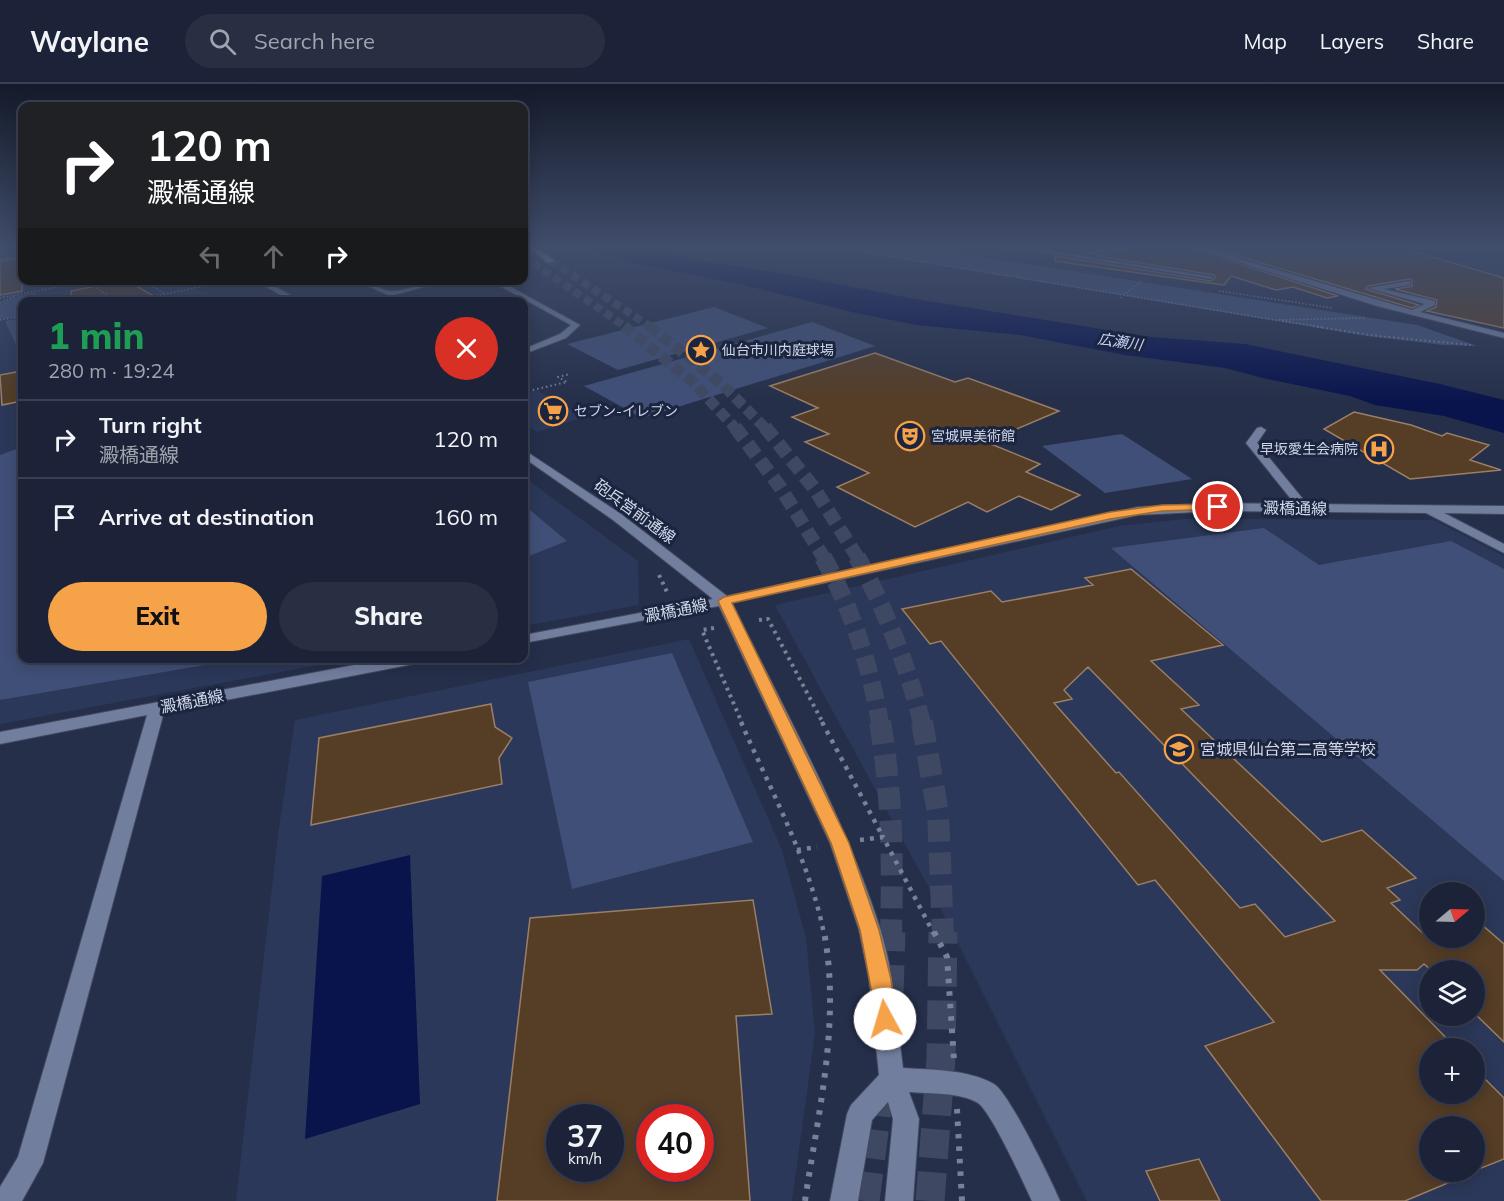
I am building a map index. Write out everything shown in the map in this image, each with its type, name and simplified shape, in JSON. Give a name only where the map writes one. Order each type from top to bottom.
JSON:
[{"type":"street","points":[[528,299],[576,325],[563,336],[528,350]]},
{"type":"street","points":[[1366,299],[1504,336]]},
{"type":"street","points":[[1412,313],[1432,303],[1417,299]]},
{"type":"street","points":[[1261,430],[1251,443],[1304,508]]},
{"type":"street","name":"砲兵営前通線","points":[[528,456],[617,517],[724,601]]},
{"type":"street","name":"澱橋通線","points":[[528,638],[724,601],[1138,511],[1218,507],[1504,510]]},
{"type":"street","points":[[1429,509],[1504,549]]},
{"type":"street","points":[[724,601],[840,843],[870,930],[880,979],[892,1079],[906,1119],[899,1201]]},
{"type":"street","name":"澱橋通線","points":[[0,738],[393,663]]},
{"type":"street","points":[[8,1201],[30,1163],[157,708]]},
{"type":"street","points":[[892,1079],[956,1084],[987,1094],[1008,1125],[1046,1201]]},
{"type":"street","points":[[844,1201],[860,1114],[892,1079]]},
{"type":"path","points":[[1149,299],[1369,335],[1442,344],[1479,345]]},
{"type":"path","points":[[0,320],[18,317]]},
{"type":"path","points":[[1275,320],[1368,319]]},
{"type":"path","points":[[528,391],[567,381],[558,377],[570,374]]},
{"type":"path","points":[[759,620],[768,619],[948,957],[962,1201]]},
{"type":"path","points":[[714,628],[702,630],[797,850],[824,933],[830,971],[828,1046],[824,1089],[805,1201]]},
{"type":"path","points":[[797,850],[883,837]]},
{"type":"shaded area","points":[[0,299],[18,299],[18,663],[329,663],[0,724]]},
{"type":"shaded area","points":[[18,299],[18,317],[0,319],[0,304]]},
{"type":"shaded area","points":[[1144,299],[1251,299],[1417,325],[1477,346],[1443,345],[1367,336]]},
{"type":"shaded area","points":[[714,307],[768,328],[618,370],[567,344]]},
{"type":"shaded area","points":[[18,319],[18,349],[5,321]]},
{"type":"shaded area","points":[[812,322],[875,346],[642,418],[584,386]]},
{"type":"shaded area","points":[[537,390],[585,417],[537,432],[528,426],[528,392]]},
{"type":"shaded area","points":[[1122,434],[1192,479],[1105,493],[1042,446]]},
{"type":"shaded area","points":[[18,448],[18,663],[217,663],[0,700],[0,455]]},
{"type":"shaded area","points":[[528,480],[638,561],[639,605],[528,625]]},
{"type":"shaded area","points":[[528,508],[567,541],[528,556]]},
{"type":"shaded area","name":"宮城県仙台第二高等学校","points":[[1184,519],[1434,520],[1504,556],[1504,1201],[1087,1201],[948,923],[775,605],[1119,526]]},
{"type":"shaded area","points":[[1264,528],[1319,565],[1451,541],[1504,569],[1504,881],[1111,548]]},
{"type":"shaded area","points":[[689,639],[782,850],[806,938],[815,1033],[792,1201],[236,1201],[278,835],[295,720]]},
{"type":"shaded area","points":[[672,653],[753,842],[572,889],[528,682]]},
{"type":"water","name":"広瀬川","points":[[801,299],[916,299],[1151,337],[1245,344],[1440,384],[1504,400],[1504,433],[1444,416],[1375,405],[1350,396],[1225,368],[1125,355],[1020,335],[917,325]]},
{"type":"water","points":[[410,855],[420,1104],[305,1139],[322,876]]},
{"type":"building","points":[[1382,299],[1400,299],[1419,305],[1412,308]]},
{"type":"building","points":[[1434,299],[1504,299],[1504,328],[1427,311],[1436,307],[1437,300]]},
{"type":"building","name":"宮城県美術館","points":[[875,353],[955,382],[968,378],[1059,411],[986,442],[1040,464],[1026,472],[1080,495],[1051,510],[1019,496],[987,512],[968,502],[915,527],[837,487],[869,473],[805,442],[829,434],[792,417],[818,408],[770,386]]},
{"type":"building","points":[[18,372],[18,402],[2,405],[0,375]]},
{"type":"building","points":[[1354,412],[1411,425],[1442,436],[1447,433],[1489,445],[1470,460],[1501,470],[1410,479],[1324,429]]},
{"type":"building","points":[[1131,569],[1223,645],[1151,661],[1199,705],[1181,709],[1322,842],[1362,830],[1416,878],[1387,888],[1400,900],[1391,903],[1419,930],[1419,948],[1485,948],[1485,928],[1504,944],[1504,1042],[1485,1024],[1485,960],[1419,960],[1417,970],[1380,970],[1419,1010],[1419,1026],[1435,1026],[1446,1038],[1419,1038],[1419,1104],[1485,1104],[1485,1079],[1504,1098],[1504,1159],[1485,1167],[1485,1116],[1419,1116],[1419,1182],[1450,1182],[1405,1201],[1321,1201],[1205,1046],[1274,1022],[1155,880],[1138,885],[941,641],[930,644],[902,609],[991,591],[1002,602],[1093,585],[1085,578]],"holes":[[[1088,667],[1335,921],[1285,937],[1255,904],[1240,908],[1054,703],[1072,699],[1064,690]]]},
{"type":"building","points":[[491,704],[495,727],[512,738],[499,758],[502,784],[311,825],[319,738]]},
{"type":"building","points":[[753,900],[772,1014],[736,1016],[750,1201],[497,1201],[530,918]]},
{"type":"building","points":[[1199,1159],[1220,1201],[1160,1201],[1146,1171]]},
{"type":"tunnel","points":[[585,299],[626,327]]},
{"type":"tunnel","points":[[609,299],[651,327]]},
{"type":"tunnel","points":[[624,326],[693,382],[736,429]]},
{"type":"tunnel","points":[[649,326],[722,384],[766,429]]},
{"type":"tunnel","points":[[735,427],[780,487],[824,558]]},
{"type":"tunnel","points":[[765,427],[814,488],[858,558]]},
{"type":"tunnel","points":[[823,557],[843,597],[859,638],[880,723]]},
{"type":"tunnel","points":[[857,557],[895,638],[922,723]]},
{"type":"tunnel","points":[[880,722],[891,828],[891,934]]},
{"type":"tunnel","points":[[922,722],[938,813],[943,933]]},
{"type":"tunnel","points":[[889,994],[891,932]]},
{"type":"tunnel","points":[[930,1201],[941,1058],[943,933]]},
{"type":"tunnel","points":[[865,1201],[879,1093]]},
{"type":"place","name":"仙台市川内庭球場","points":[[701,350]]},
{"type":"place","name":"セブン-イレブン","points":[[553,411]]},
{"type":"place","name":"宮城県美術館","points":[[910,436]]},
{"type":"place","name":"早坂愛生会病院","points":[[1379,449]]},
{"type":"place","name":"宮城県仙台第二高等学校","points":[[1179,749]]},
{"type":"route","points":[[885,1019],[870,930],[840,843],[724,601],[1110,515],[1162,508],[1218,507]]}]
